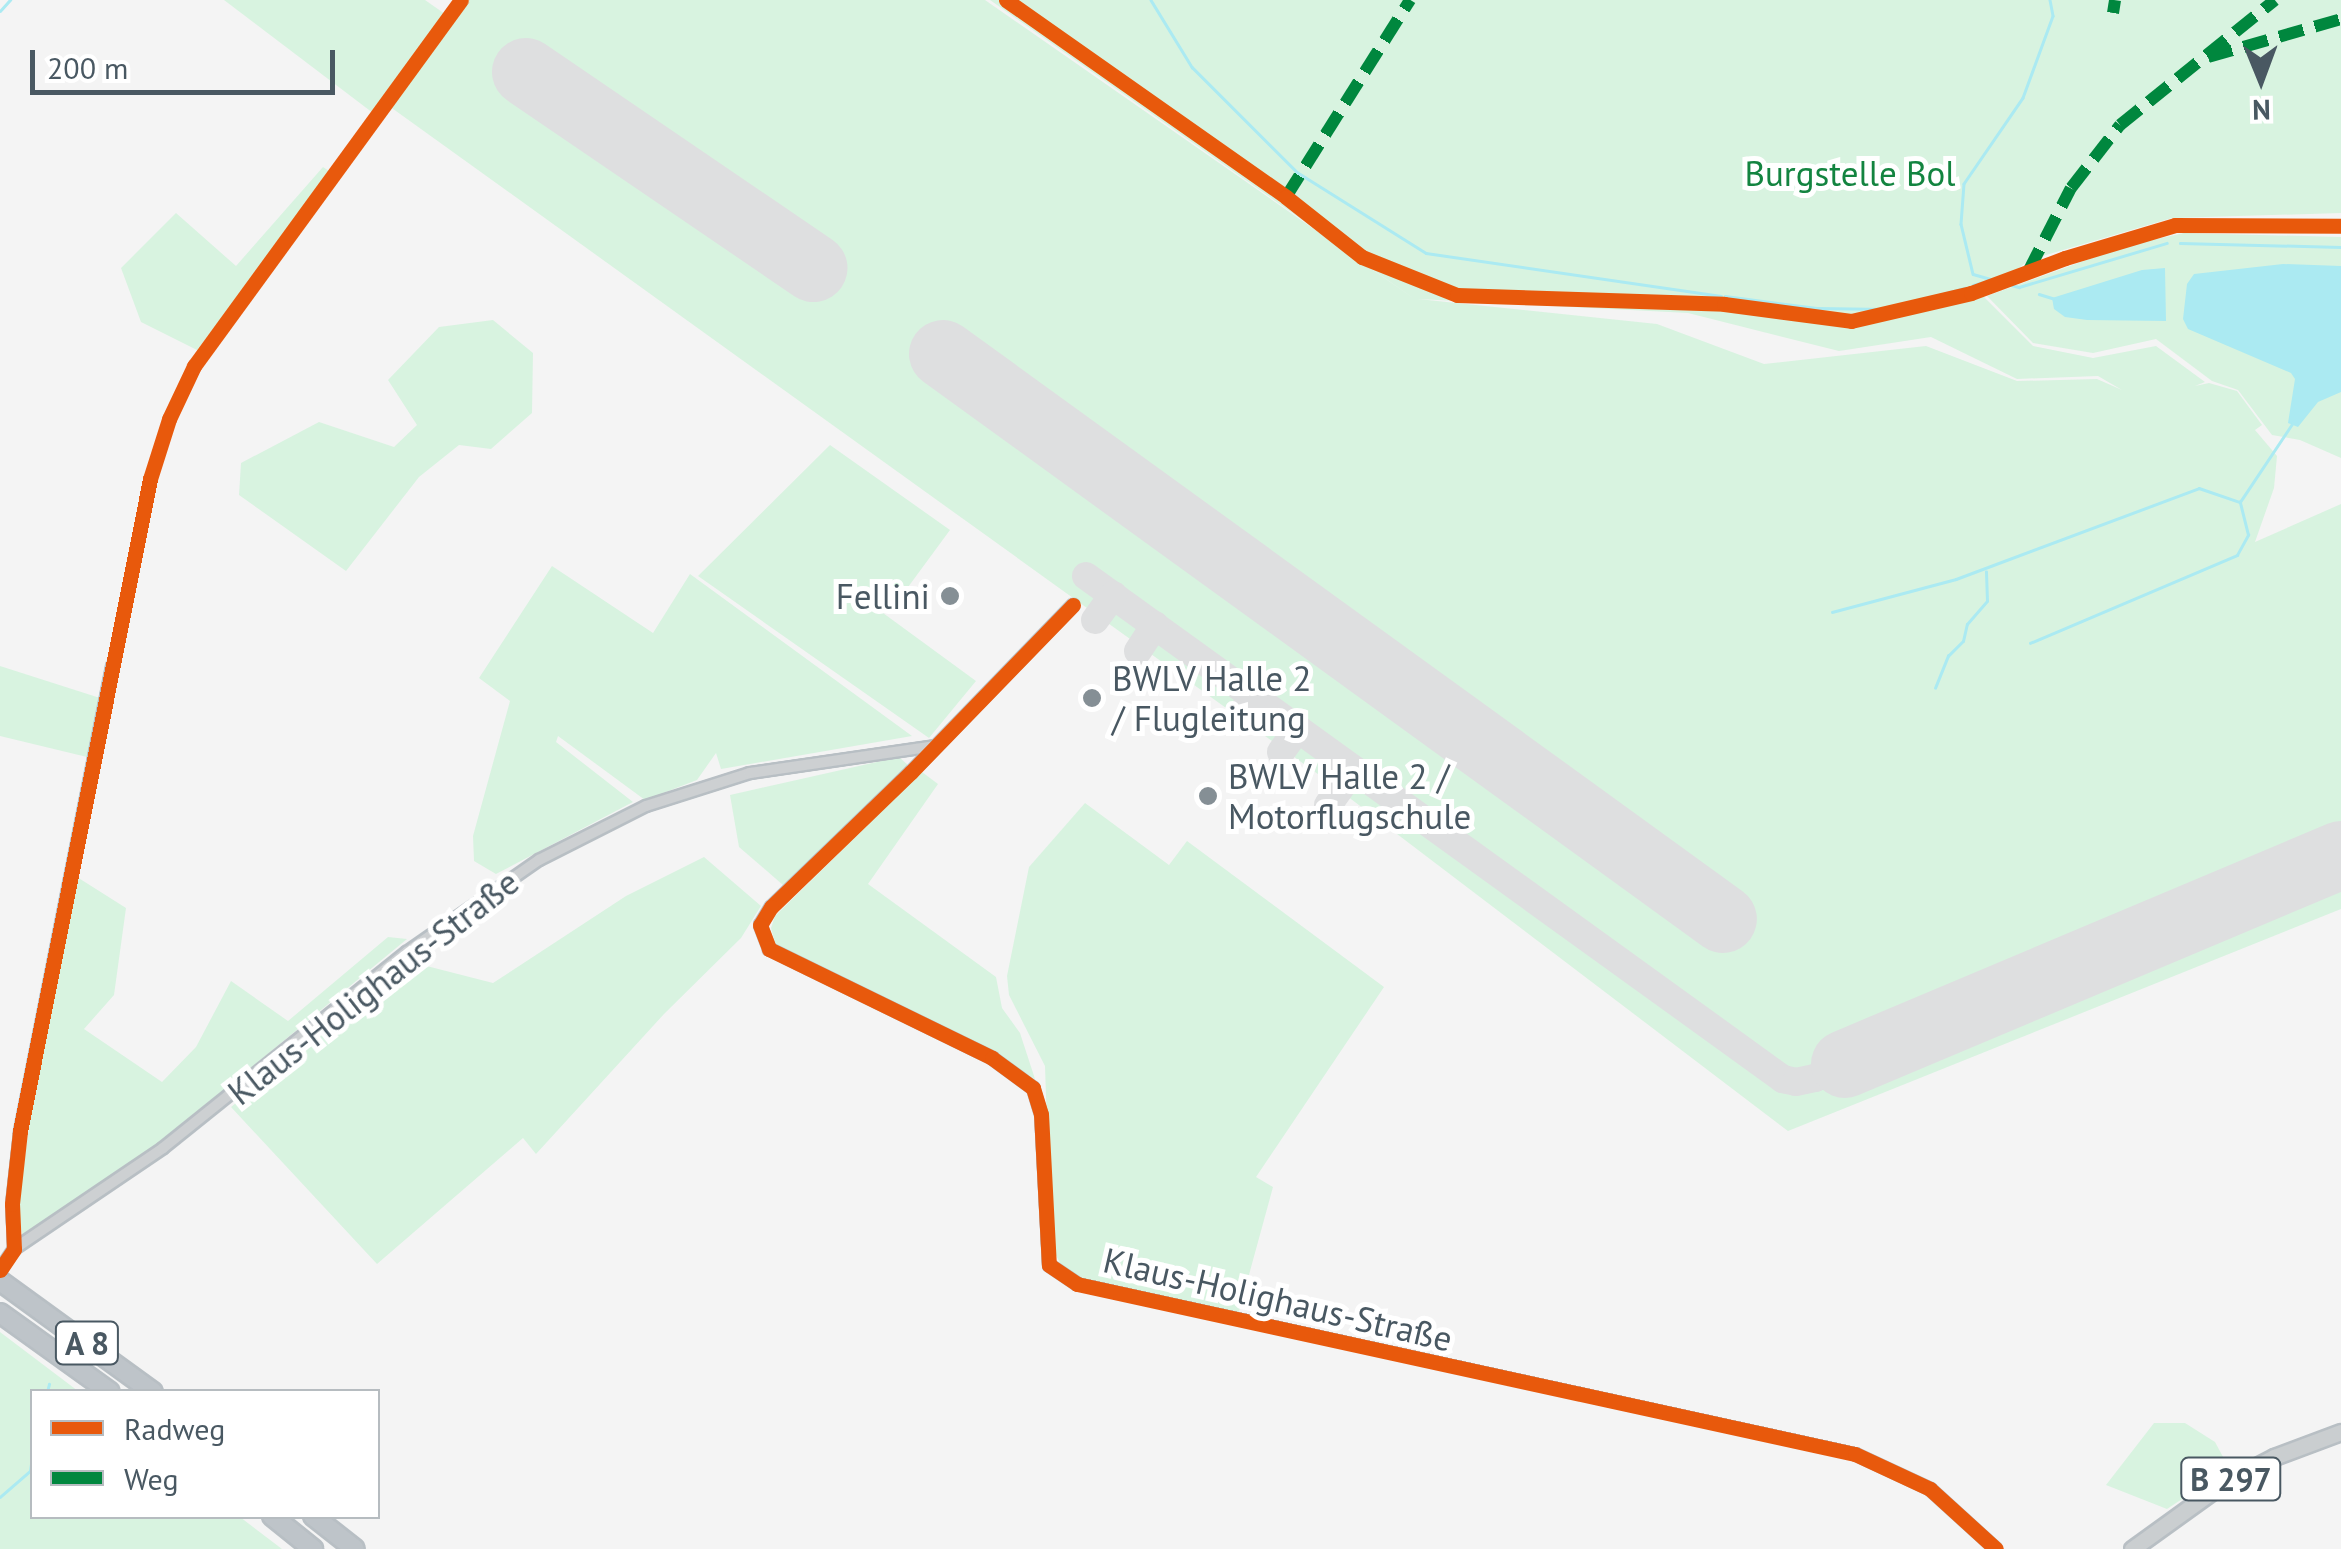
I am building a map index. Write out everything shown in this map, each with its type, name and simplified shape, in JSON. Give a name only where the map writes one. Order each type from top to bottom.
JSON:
[{"type":"highway","name":"A 8","points":[[0,1281],[149,1389]]},
{"type":"highway","name":"A 8","points":[[2,1314],[106,1389]]},
{"type":"highway","points":[[276,1519],[314,1549]]},
{"type":"highway","points":[[317,1519],[355,1549]]},
{"type":"main road","name":"B 297","points":[[2132,1549],[2238,1475],[2341,1432]]},
{"type":"street","name":"Klaus-Holighaus-Straße","points":[[1074,604],[771,907],[760,925],[760,935],[769,949],[992,1058],[1033,1088],[1041,1114],[1045,1248],[1049,1265],[1062,1277],[1374,1352],[1855,1454],[1930,1489],[1996,1549]]},
{"type":"street","points":[[14,1250],[12,1204],[20,1131],[112,668]]},
{"type":"street","name":"Klaus-Holighaus-Straße","points":[[0,1270],[14,1250],[221,1104],[407,952],[572,842],[646,806],[750,773],[936,746]]},
{"type":"green space","points":[[224,0],[425,0],[445,14],[373,113]]},
{"type":"green space","name":"Burgstelle Bol","points":[[468,0],[985,0],[1416,300],[990,0],[2341,0],[2341,213],[2172,218],[2029,260],[1983,296],[2033,346],[2093,358],[2156,346],[2205,382],[2195,386],[2209,383],[2237,391],[2262,425],[2255,430],[2277,456],[2274,488],[2255,542],[2341,504],[2341,909],[1788,1131],[1322,777],[389,106]],"holes":[[[1418,299],[1688,313],[1839,351],[1931,337],[2017,379],[2098,376],[2122,390],[2097,379],[2017,381],[1926,346],[1764,364],[1657,324]]]},
{"type":"green space","points":[[323,167],[332,173],[197,350],[141,322],[121,268],[176,213],[236,266]]},
{"type":"green space","points":[[2184,233],[2341,237],[2341,458],[2300,440],[2272,435],[2238,390],[2212,381],[2156,339],[2093,353],[2033,343],[1987,296],[2125,246]]},
{"type":"green space","points":[[493,320],[533,353],[532,413],[491,449],[459,445],[419,477],[346,571],[239,495],[241,463],[319,422],[394,447],[417,425],[388,380],[439,327]]},
{"type":"green space","points":[[830,445],[950,530],[900,598],[895,595],[883,613],[976,681],[929,738],[698,576]]},
{"type":"green space","points":[[552,566],[653,633],[690,574],[912,736],[721,769],[716,753],[697,780],[645,800],[558,736],[556,742],[633,802],[496,874],[474,861],[473,836],[510,701],[479,678]]},
{"type":"green space","points":[[0,666],[100,698],[87,757],[0,736]]},
{"type":"green space","points":[[899,757],[909,766],[783,885],[739,847],[730,795]]},
{"type":"green space","points":[[922,772],[938,784],[868,884],[996,977],[1002,1008],[1020,1033],[1035,1079],[976,1042],[776,946],[771,928],[775,916]]},
{"type":"green space","points":[[1085,803],[1169,865],[1187,841],[1384,987],[1256,1177],[1273,1187],[1238,1315],[1081,1281],[1065,1272],[1051,1246],[1045,1066],[1009,995],[1007,976],[1029,867]]},
{"type":"green space","points":[[704,857],[761,906],[741,938],[664,1014],[536,1154],[523,1138],[377,1264],[231,1107],[411,962],[493,983],[626,896]]},
{"type":"green space","points":[[77,877],[126,908],[114,995],[84,1029],[162,1082],[196,1047],[231,981],[288,1021],[388,937],[407,939],[166,1138],[22,1235],[18,1206],[34,1092]]},
{"type":"green space","points":[[0,1332],[75,1389],[30,1389],[30,1519],[243,1519],[282,1549],[0,1549]]},
{"type":"green space","points":[[2154,1423],[2185,1423],[2215,1442],[2229,1468],[2167,1509],[2106,1485]]},
{"type":"water","points":[[2283,264],[2341,266],[2341,392],[2318,402],[2298,427],[2288,423],[2295,379],[2291,373],[2188,329],[2183,319],[2187,284],[2194,274]]},
{"type":"water","points":[[2165,268],[2166,321],[2087,320],[2065,317],[2054,309],[2052,298],[2142,270]]},
{"type":"waterway","points":[[0,11],[10,0]]},
{"type":"waterway","points":[[1151,0],[1192,67],[1297,172],[1426,253],[1721,296]]},
{"type":"waterway","points":[[2050,0],[2053,16],[2023,98],[1964,184],[1961,224],[1973,274],[2019,287],[2167,243]]},
{"type":"waterway","points":[[2180,243],[2341,247]]},
{"type":"waterway","points":[[1973,285],[1991,280]]},
{"type":"waterway","points":[[1725,296],[1816,308],[1887,309],[1965,288]]},
{"type":"waterway","points":[[2039,294],[2052,298]]},
{"type":"waterway","points":[[2030,643],[2237,555],[2248,535],[2240,502],[2292,424]]},
{"type":"waterway","points":[[1832,612],[1956,579],[2199,488],[2240,502]]},
{"type":"waterway","points":[[1935,688],[1948,656],[1963,641],[1967,624],[1987,601],[1986,572]]},
{"type":"waterway","points":[[48,1389],[49,1384]]},
{"type":"waterway","points":[[0,1497],[30,1471]]},
{"type":"taxiway","points":[[1086,576],[1783,1079],[1796,1082],[1815,1078],[1845,1064]]},
{"type":"taxiway","points":[[1095,620],[1113,595]]},
{"type":"taxiway","points":[[1138,651],[1155,625]]},
{"type":"taxiway","points":[[1236,721],[1254,696]]},
{"type":"taxiway","points":[[1281,752],[1298,729]]},
{"type":"taxiway","points":[[1328,805],[1354,769]]},
{"type":"runway","points":[[526,72],[813,268]]},
{"type":"runway","points":[[943,354],[1723,919]]},
{"type":"runway","points":[[1845,1064],[2341,855]]},
{"type":"marked path","points":[[1286,197],[1410,0]]},
{"type":"marked path","points":[[2113,13],[2115,0]]},
{"type":"marked path","points":[[2028,272],[2071,188],[2120,125],[2275,0]]},
{"type":"marked path","points":[[2208,57],[2341,19]]},
{"type":"cycle path","points":[[0,1270],[14,1249],[12,1204],[20,1131],[150,479],[169,419],[194,366],[461,0]]},
{"type":"cycle path","points":[[1006,0],[1286,197],[1362,257],[1457,295],[1724,304],[1851,321],[1971,293],[2065,258],[2175,225],[2341,226]]},
{"type":"cycle path","points":[[1073,605],[911,772],[771,907],[760,925],[769,949],[992,1058],[1033,1088],[1041,1114],[1049,1265],[1077,1284],[1855,1454],[1930,1489],[1996,1549]]},
{"type":"place","name":"Fellini","points":[[950,596]]},
{"type":"place","name":"BWLV Halle 2 / Flugleitung","points":[[1092,698]]},
{"type":"place","name":"BWLV Halle 2 / Motorflugschule","points":[[1208,796]]}]
